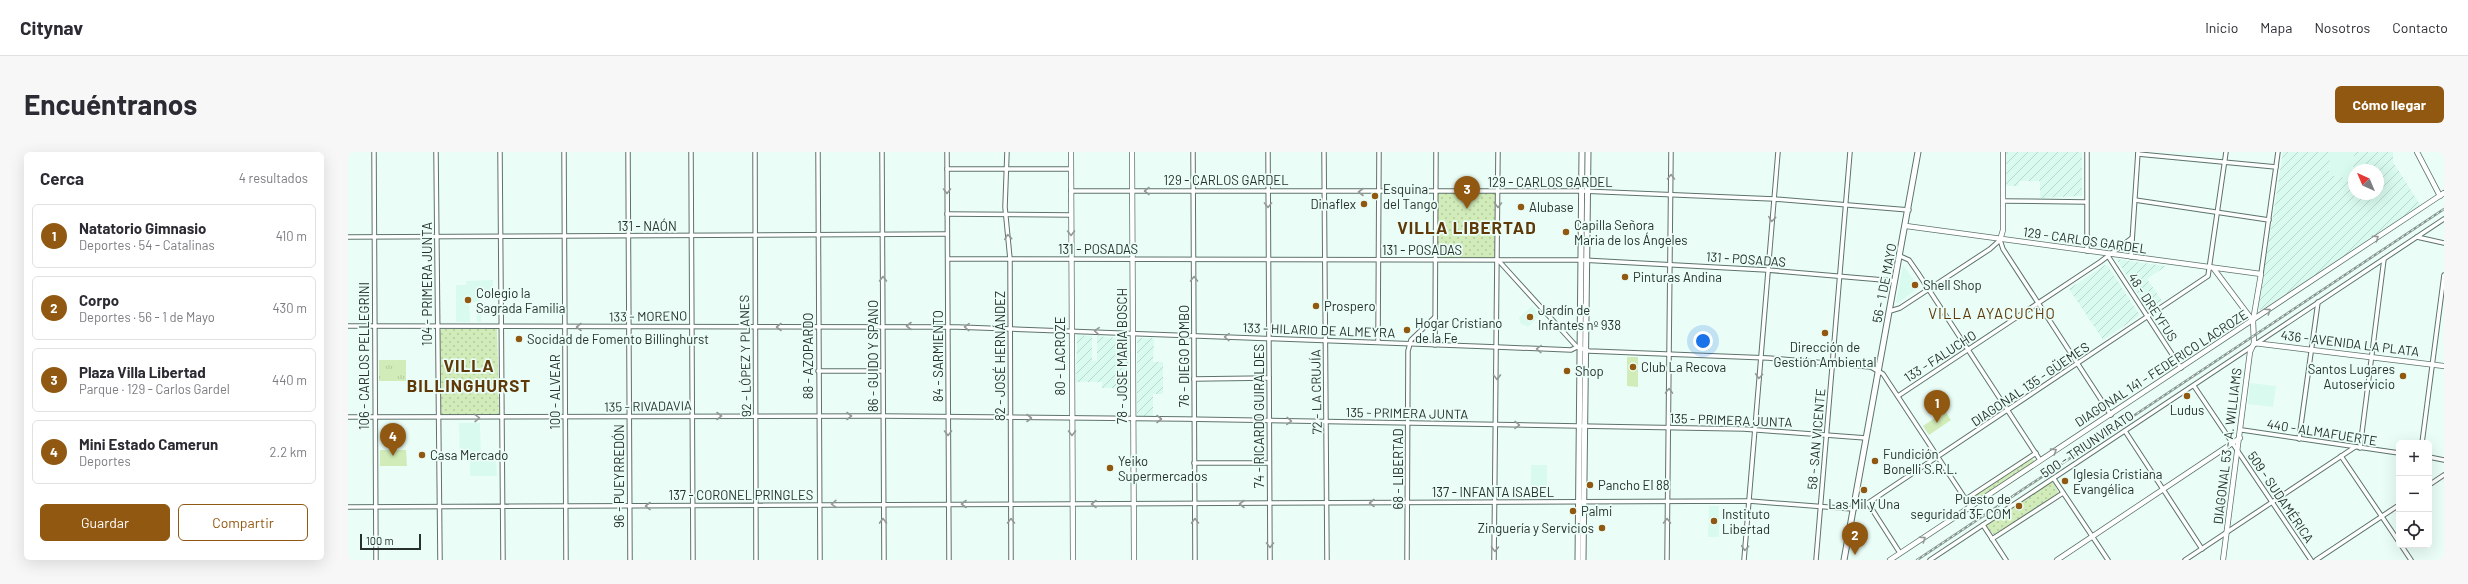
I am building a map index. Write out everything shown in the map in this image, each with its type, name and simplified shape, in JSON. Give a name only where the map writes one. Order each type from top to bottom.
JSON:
[{"type":"main road","points":[[1578,560],[1581,502],[1581,348],[1585,260],[1585,191],[1582,152]]},
{"type":"main road","points":[[1585,191],[1588,152]]},
{"type":"main road","name":"56 - 1 DE MAYO","points":[[1844,560],[1878,369],[1909,210],[1918,152]]},
{"type":"main road","points":[[1581,502],[1583,560]]},
{"type":"street","name":"106 - CARLOS PELLEGRINI","points":[[374,152],[374,418],[376,560]]},
{"type":"street","name":"104 - PRIMERA JUNTA","points":[[436,152],[440,560]]},
{"type":"street","points":[[500,152],[503,560]]},
{"type":"street","name":"100 - ALVEAR","points":[[564,152],[566,560]]},
{"type":"street","name":"96 - PUEYRREDÓN","points":[[628,152],[630,560]]},
{"type":"street","points":[[691,152],[693,560]]},
{"type":"street","name":"92 - LÓPEZ Y PLANES","points":[[755,152],[754,236],[756,560]]},
{"type":"street","name":"88 - AZOPARDO","points":[[818,152],[818,416],[820,560]]},
{"type":"street","name":"86 - GUIDO Y SPANO","points":[[882,152],[882,504],[884,560]]},
{"type":"street","name":"84 - SARMIENTO","points":[[947,152],[946,234],[948,259],[949,560]]},
{"type":"street","name":"82 - JOSÉ HERNÁNDEZ","points":[[1007,152],[1005,213],[1010,259],[1011,560]]},
{"type":"street","name":"80 - LACROZE","points":[[1071,152],[1071,418],[1073,560]]},
{"type":"street","name":"78 - JOSE MARIA BOSCH","points":[[1132,152],[1134,560]]},
{"type":"street","name":"76 - DIEGO POMBO","points":[[1193,152],[1195,560]]},
{"type":"street","name":"74 - RICARDO GUIRALDES","points":[[1268,152],[1270,560]]},
{"type":"street","name":"72 - LA CRUJÍA","points":[[1324,152],[1327,560]]},
{"type":"street","points":[[1378,342],[1379,152]]},
{"type":"street","points":[[1435,345],[1436,152]]},
{"type":"street","points":[[1494,560],[1498,152]]},
{"type":"street","points":[[1667,560],[1671,152]]},
{"type":"street","points":[[1744,560],[1778,152]]},
{"type":"street","name":"58 - SAN VICENTE","points":[[1816,560],[1850,152]]},
{"type":"street","points":[[1890,311],[1896,311],[1990,249],[2000,240],[2003,235],[2003,152]]},
{"type":"street","points":[[2086,152],[2087,251]]},
{"type":"street","points":[[2226,152],[2211,268],[2253,321]]},
{"type":"street","points":[[2261,274],[2278,152]]},
{"type":"street","points":[[2418,152],[2442,194]]},
{"type":"street","points":[[2131,257],[2138,153],[2276,167]]},
{"type":"street","points":[[947,169],[1071,169]]},
{"type":"street","name":"129 - CARLOS GARDEL","points":[[1071,191],[1585,191],[1774,199],[1909,210]]},
{"type":"street","name":"DIAGONAL 141 - FEDERICO LACROZE","points":[[1890,560],[2253,321],[2442,194]]},
{"type":"street","points":[[2135,200],[2269,220]]},
{"type":"street","points":[[2003,201],[2086,202]]},
{"type":"street","points":[[947,214],[1071,214]]},
{"type":"street","name":"500 - TRIUNVIRATO","points":[[1930,560],[2194,386],[2254,343],[2444,219]]},
{"type":"street","name":"129 - CARLOS GARDEL","points":[[1906,226],[2109,255],[2261,274]]},
{"type":"street","name":"131 - NAÓN","points":[[348,237],[500,238],[564,236],[946,234]]},
{"type":"street","points":[[2417,237],[2444,243]]},
{"type":"street","name":"133 - FALUCHO","points":[[1898,396],[2039,303],[2132,238]]},
{"type":"street","points":[[2000,240],[2002,249],[2079,363],[2111,415]]},
{"type":"street","name":"48 - DREYFUS","points":[[2109,255],[2181,368]]},
{"type":"street","points":[[1900,256],[1909,260],[2040,460]]},
{"type":"street","name":"131 - POSADAS","points":[[948,259],[1585,260],[1767,270],[1840,275],[1895,281]]},
{"type":"street","points":[[2360,448],[2384,259]]},
{"type":"street","points":[[1498,260],[1581,348]]},
{"type":"street","name":"DIAGONAL 135 - GÜEMES","points":[[1853,509],[1868,503],[2206,278],[2209,275],[2211,268]]},
{"type":"street","name":"DIAGONAL 53 - A. WILLIAMS","points":[[2223,560],[2242,430],[2250,352],[2254,343],[2253,321],[2261,274]]},
{"type":"street","points":[[2422,440],[2444,274]]},
{"type":"street","points":[[2299,439],[2318,302]]},
{"type":"street","points":[[1409,344],[1434,317]]},
{"type":"street","name":"133 - MORENO","points":[[348,326],[948,326]]},
{"type":"street","name":"133 - HILARIO DE ALMEYRA","points":[[948,326],[1570,350],[1581,348],[1832,363],[1878,369]]},
{"type":"street","name":"436 - AVENIDA LA PLATA","points":[[2254,343],[2444,366]]},
{"type":"street","name":"68 - LIBERTAD","points":[[1407,560],[1409,344]]},
{"type":"street","points":[[1878,369],[1898,396],[1970,506]]},
{"type":"street","points":[[818,371],[883,371]]},
{"type":"street","points":[[1194,379],[1269,378]]},
{"type":"street","name":"509 - SUDAMÉRICA","points":[[2194,386],[2231,444],[2273,502],[2311,560]]},
{"type":"street","name":"135 - RIVADAVIA","points":[[348,417],[948,417]]},
{"type":"street","name":"135 - PRIMERA JUNTA","points":[[948,417],[1668,427],[1755,429],[1866,438]]},
{"type":"street","name":"440 - ALMAFUERTE","points":[[2242,430],[2396,453]]},
{"type":"street","points":[[2125,431],[2202,548]]},
{"type":"street","points":[[2057,560],[2240,438]]},
{"type":"street","points":[[2185,560],[2355,447]]},
{"type":"street","points":[[1966,499],[2036,453]]},
{"type":"street","points":[[2341,456],[2396,538]]},
{"type":"street","points":[[2432,458],[2444,460]]},
{"type":"street","points":[[1194,463],[1269,463]]},
{"type":"street","points":[[2432,483],[2444,475]]},
{"type":"street","points":[[2054,479],[2108,560]]},
{"type":"street","points":[[1992,539],[2063,493]]},
{"type":"street","name":"137 - INFANTA ISABEL","points":[[1133,504],[1749,501],[1853,509]]},
{"type":"street","points":[[1868,503],[1900,553]]},
{"type":"street","name":"137 - CORONEL PRINGLES","points":[[348,507],[1133,504]]},
{"type":"street","points":[[2316,560],[2396,507]]},
{"type":"street","points":[[1983,526],[2006,560]]},
{"type":"street","points":[[2403,548],[2411,560]]},
{"type":"shaded area","points":[[2006,152],[2082,152],[2082,196],[2040,198],[2040,181],[2019,181],[2019,186],[2006,186]]},
{"type":"shaded area","points":[[2283,152],[2330,152],[2329,175],[2348,177],[2348,200],[2384,200],[2384,164],[2353,164],[2354,152],[2393,152],[2393,162],[2421,206],[2261,310],[2258,309]]},
{"type":"shaded area","points":[[2330,152],[2354,152],[2353,164],[2348,164],[2347,178],[2329,175]]},
{"type":"shaded area","points":[[2116,259],[2166,266],[2147,279],[2162,301],[2147,308]]},
{"type":"shaded area","points":[[1903,265],[1919,287],[1898,303],[1896,302]]},
{"type":"shaded area","points":[[2105,265],[2108,266],[2139,316],[2103,340],[2069,289]]},
{"type":"shaded area","name":"Colegio la Sagrada Familia","points":[[493,280],[493,297],[480,297],[481,322],[477,322],[476,302],[469,302],[470,322],[456,322],[456,285],[466,285],[466,281]]},
{"type":"shaded area","name":"Jardín de Infantes nº 938","points":[[1532,306],[1540,315],[1528,327],[1521,324],[1519,318]]},
{"type":"shaded area","points":[[1077,335],[1092,336],[1092,361],[1097,361],[1097,336],[1128,339],[1129,388],[1102,388],[1102,382],[1076,382]]},
{"type":"shaded area","points":[[1139,338],[1154,338],[1153,362],[1163,362],[1163,394],[1153,394],[1153,416],[1139,416],[1137,414],[1137,340]]},
{"type":"shaded area","points":[[2250,383],[2276,386],[2273,407],[2248,404]]},
{"type":"shaded area","points":[[459,423],[480,423],[481,460],[496,460],[497,476],[470,476],[470,460],[460,460]]},
{"type":"shaded area","points":[[1531,465],[1547,465],[1547,498],[1531,499]]},
{"type":"shaded area","name":"Instituto Libertad","points":[[1709,506],[1719,506],[1719,537],[1708,537]]},
{"type":"green space","points":[[1436,192],[1498,192],[1498,260],[1435,260]]},
{"type":"green space","points":[[442,329],[497,329],[499,415],[441,416],[439,332]]},
{"type":"green space","name":"Club La Recova","points":[[1627,357],[1638,357],[1638,387],[1627,386]]},
{"type":"green space","points":[[379,360],[406,360],[406,381],[379,381]]},
{"type":"green space","points":[[1945,411],[1951,420],[1929,435],[1923,426]]},
{"type":"green space","points":[[380,450],[406,450],[407,466],[380,466]]},
{"type":"green space","points":[[2032,458],[2035,462],[1975,502],[1972,497]]},
{"type":"green space","points":[[2051,482],[2054,483],[2059,494],[1994,535],[1987,527],[1988,523]]},
{"type":"railway","points":[[1917,560],[2444,209]]},
{"type":"place","name":"Esquina del Tango","points":[[1375,196]]},
{"type":"place","name":"Dinaflex","points":[[1364,204]]},
{"type":"place","name":"Alubase","points":[[1521,207]]},
{"type":"place","name":"Plaza Villa Libertad","points":[[1467,209]]},
{"type":"place","name":"Capilla Señora Maria de los Ángeles","points":[[1566,232]]},
{"type":"place","name":"Pinturas Andina","points":[[1625,277]]},
{"type":"place","name":"Shell Shop","points":[[1915,285]]},
{"type":"place","name":"Colegio la Sagrada Familia","points":[[468,300]]},
{"type":"place","name":"Prospero","points":[[1316,306]]},
{"type":"place","name":"Jardín de Infantes nº 938","points":[[1530,317]]},
{"type":"place","name":"Hogar Cristiano de la Fe","points":[[1407,330]]},
{"type":"place","name":"Dirección de Gestión Ambiental","points":[[1825,333]]},
{"type":"place","name":"Socidad de Fomento Billinghurst","points":[[519,339]]},
{"type":"place","name":"Club La Recova","points":[[1633,367]]},
{"type":"place","name":"Shop","points":[[1567,371]]},
{"type":"place","name":"Santos Lugares Autoservicio","points":[[2403,376]]},
{"type":"place","name":"Ludus","points":[[2187,396]]},
{"type":"place","name":"Natatorio Gimnasio","points":[[1937,423]]},
{"type":"place","name":"Casa Mercado","points":[[422,455]]},
{"type":"place","name":"Mini Estado Camerun","points":[[393,456]]},
{"type":"place","name":"Fundición Bonelli S.R.L.","points":[[1875,461]]},
{"type":"place","name":"Yeiko Supermercados","points":[[1110,468]]},
{"type":"place","name":"Iglesia Cristiana Evangélica","points":[[2065,481]]},
{"type":"place","name":"Pancho El 88","points":[[1590,485]]},
{"type":"place","name":"Las Mil y Una","points":[[1864,490]]},
{"type":"place","name":"Puesto de seguridad 3F COM","points":[[2019,506]]},
{"type":"place","name":"Palmi","points":[[1573,511]]},
{"type":"place","name":"Instituto Libertad","points":[[1714,521]]},
{"type":"place","name":"Zinguería y Servicios","points":[[1602,528]]},
{"type":"place","name":"Corpo","points":[[1855,555]]},
{"type":"district","name":"VILLA LIBERTAD","points":[[1467,227]]},
{"type":"district","name":"VILLA AYACUCHO","points":[[1992,313]]},
{"type":"district","name":"VILLA BILLINGHURST","points":[[469,375]]}]
